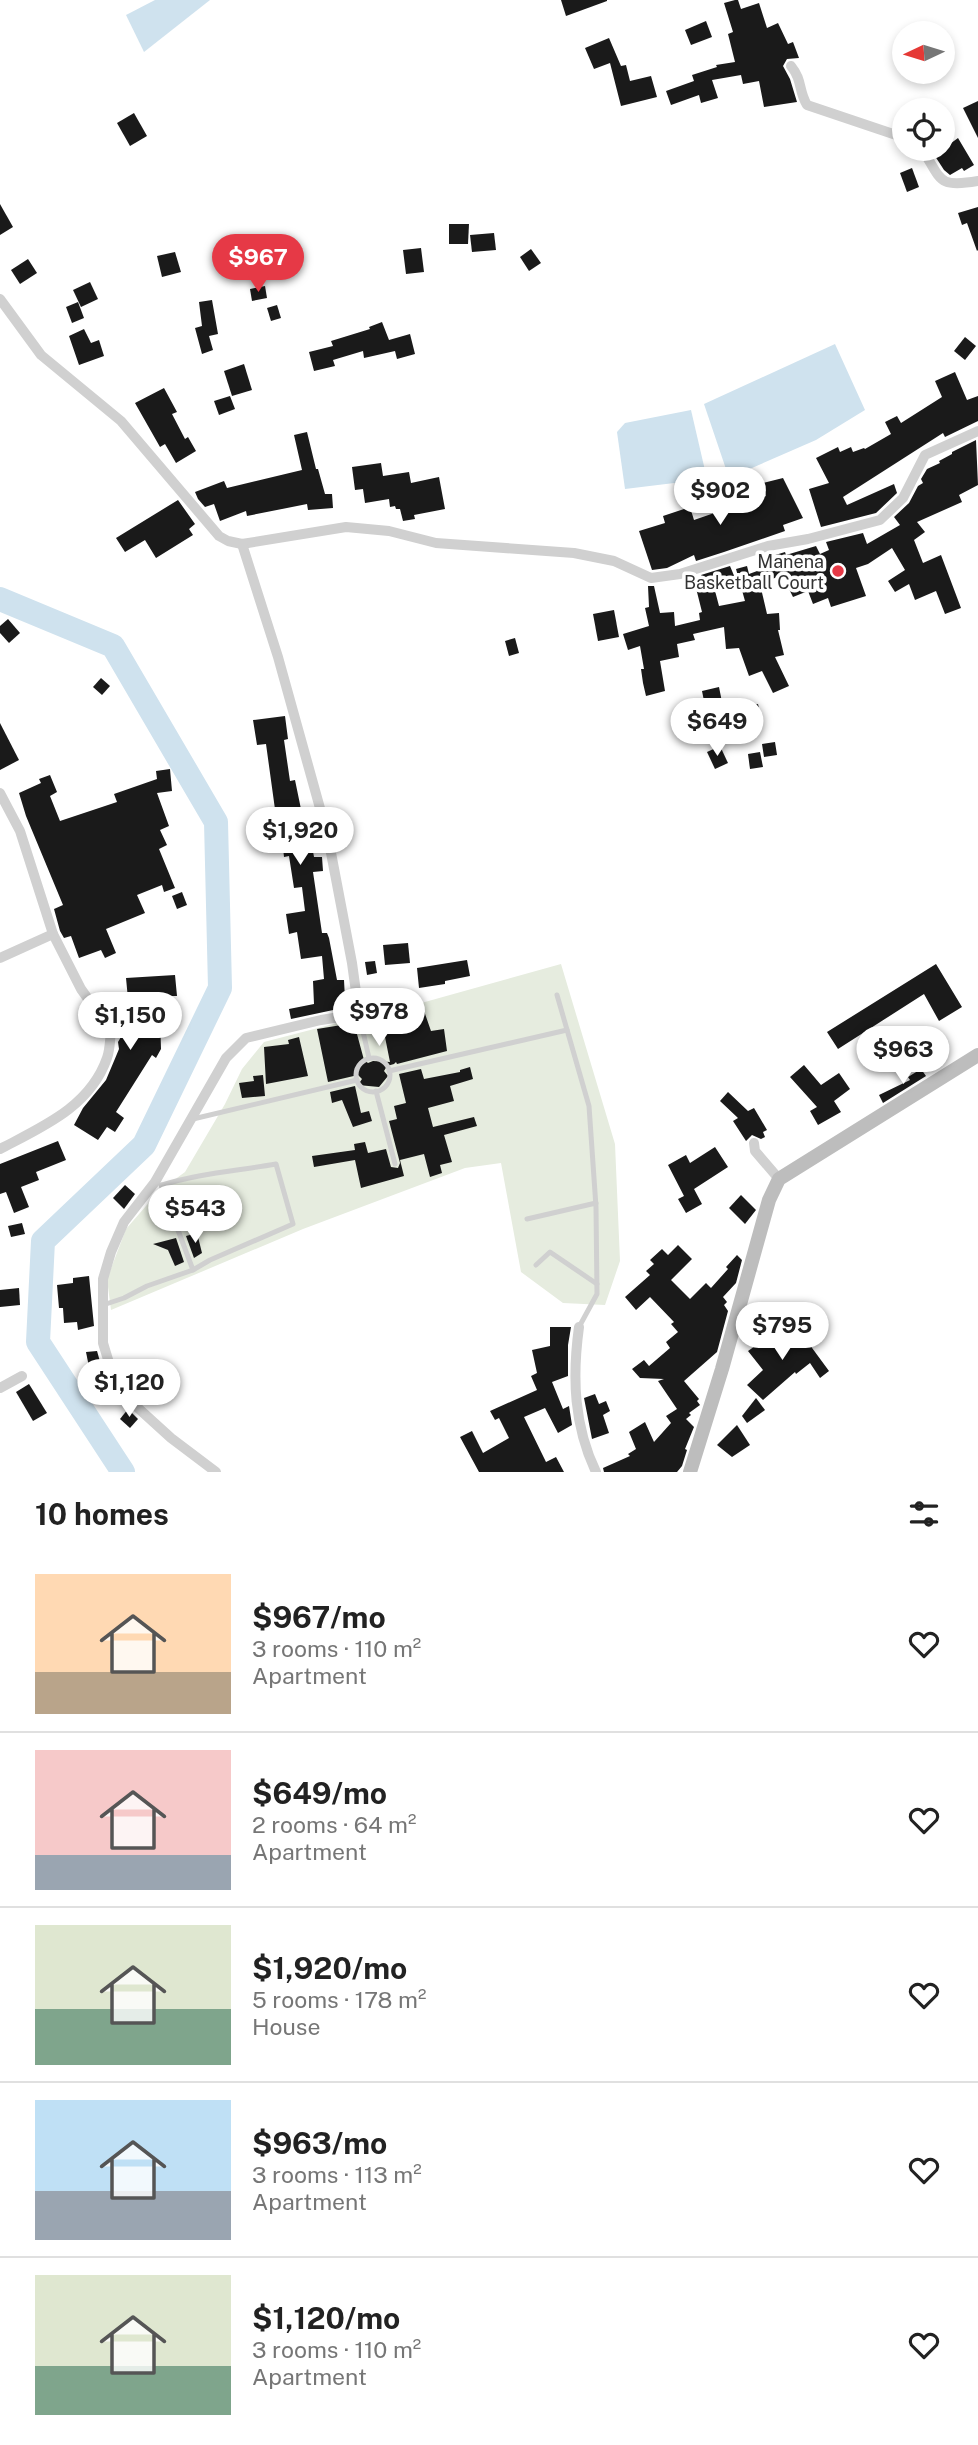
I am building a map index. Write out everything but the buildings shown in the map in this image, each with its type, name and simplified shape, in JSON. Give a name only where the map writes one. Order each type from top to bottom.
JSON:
[{"type":"street","points":[[791,66],[800,78],[801,95],[807,105],[892,134]]},
{"type":"street","points":[[929,161],[938,177],[947,183],[956,185],[978,181]]},
{"type":"street","points":[[0,299],[41,355],[121,421],[219,536],[242,544],[346,527],[389,531],[436,544],[573,553],[614,561],[651,578],[680,574],[768,546],[808,539],[880,520],[903,498],[925,455],[978,430]]},
{"type":"street","points":[[216,1472],[171,1438],[127,1398],[113,1376],[103,1343],[103,1279],[111,1252],[124,1222],[159,1183],[190,1120],[226,1058],[246,1038],[359,1014],[346,927],[328,837],[278,657],[242,544]]},
{"type":"street","points":[[0,793],[20,831],[53,934],[81,989],[111,1031],[108,1058],[88,1094],[58,1118],[0,1149]]},
{"type":"street","points":[[0,958],[53,934]]},
{"type":"street","points":[[690,1472],[769,1200],[779,1179],[978,1055]]},
{"type":"street","points":[[754,1143],[755,1151],[779,1179]]},
{"type":"street","points":[[579,1327],[575,1404],[586,1450],[596,1472]]},
{"type":"street","points":[[0,1388],[22,1376]]},
{"type":"lane","points":[[556,995],[589,1106],[596,1203],[597,1294],[579,1327]]},
{"type":"lane","points":[[359,1014],[369,1058]]},
{"type":"lane","points":[[389,1071],[567,1030]]},
{"type":"lane","points":[[369,1058],[382,1061],[389,1071],[387,1084],[376,1091],[364,1089],[357,1080],[358,1066],[369,1058]]},
{"type":"lane","points":[[190,1120],[357,1080]]},
{"type":"lane","points":[[376,1091],[395,1164]]},
{"type":"lane","points":[[103,1305],[192,1270],[293,1224],[276,1164],[240,1171],[210,1172],[159,1183],[192,1270]]},
{"type":"lane","points":[[527,1219],[596,1203]]},
{"type":"lane","points":[[536,1265],[550,1252],[597,1284]]},
{"type":"shaded area","points":[[561,964],[615,1144],[620,1261],[605,1305],[563,1303],[521,1272],[501,1163],[465,1168],[303,1229],[111,1310],[107,1279],[126,1229],[159,1191],[185,1172],[242,1069],[264,1042],[389,1012]]},
{"type":"water","points":[[155,0],[210,0],[144,52],[126,15]]},
{"type":"water","points":[[835,344],[865,410],[816,440],[729,478],[704,404]]},
{"type":"water","points":[[691,410],[707,479],[625,489],[617,432],[625,423]]},
{"type":"waterway","points":[[0,599],[113,646],[216,822],[220,988],[144,1145],[43,1241],[38,1342],[123,1472]]},
{"type":"place","name":"Manena Basketball Court","points":[[838,571]]}]
